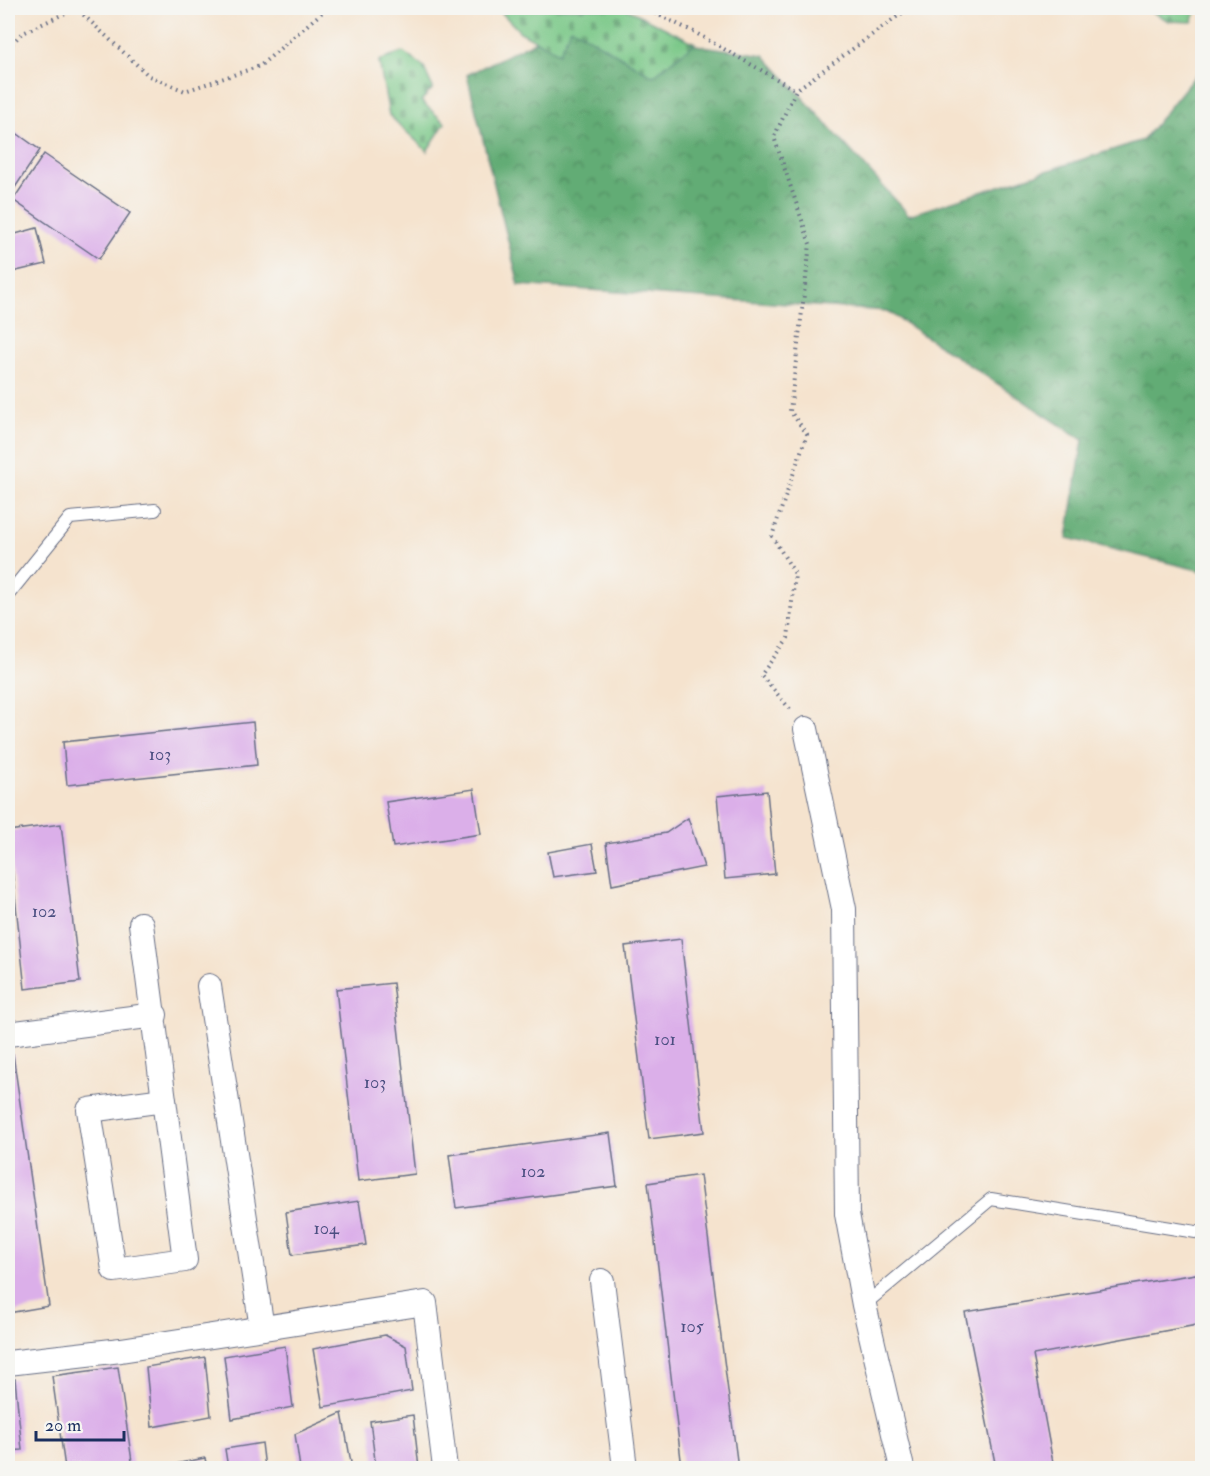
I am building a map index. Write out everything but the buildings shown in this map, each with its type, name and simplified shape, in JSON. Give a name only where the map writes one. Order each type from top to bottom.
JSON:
[{"type":"street","points":[[806,729],[844,909],[847,1214],[864,1305],[902,1468]]},
{"type":"street","points":[[141,924],[155,1015],[185,1260],[114,1270],[89,1110],[164,1100]]},
{"type":"street","points":[[209,986],[261,1328]]},
{"type":"street","points":[[8,1034],[155,1015]]},
{"type":"street","points":[[602,1281],[625,1468]]},
{"type":"street","points":[[8,1363],[121,1350],[425,1303],[445,1468]]},
{"type":"lane","points":[[8,595],[70,518],[155,510]]},
{"type":"lane","points":[[864,1305],[991,1199],[1203,1233]]},
{"type":"path","points":[[8,48],[21,34],[76,8],[149,76],[185,91],[260,66],[327,8]]},
{"type":"path","points":[[644,8],[796,90]]},
{"type":"path","points":[[806,729],[761,675],[788,638],[795,574],[772,536],[807,434],[790,411],[810,244],[774,137],[796,90],[909,8]]},
{"type":"green space","points":[[503,8],[625,8],[695,43],[653,76],[571,27],[559,53],[520,32],[502,13]]},
{"type":"green space","points":[[1145,8],[1198,8],[1192,22],[1169,21]]},
{"type":"green space","points":[[566,26],[764,55],[909,215],[1143,140],[1202,67],[1202,571],[1067,538],[1083,440],[887,311],[519,285],[467,75]]},
{"type":"green space","points":[[403,52],[423,66],[433,88],[421,101],[445,123],[427,151],[389,115],[379,61]]}]
